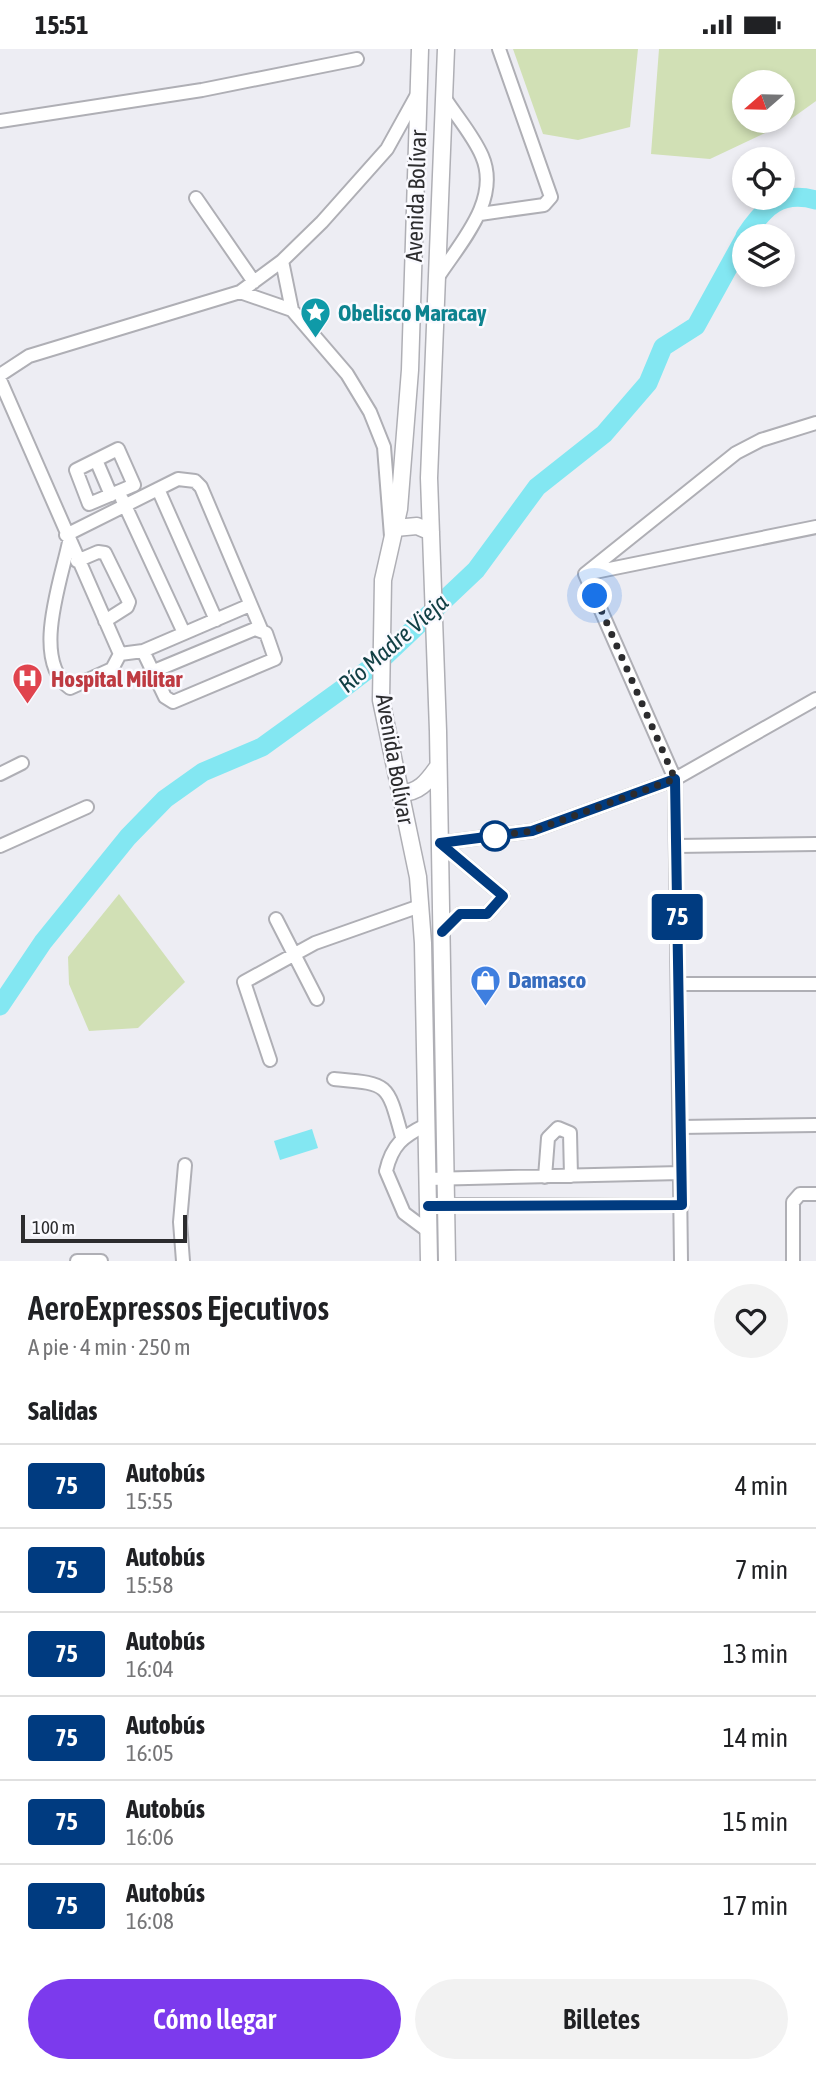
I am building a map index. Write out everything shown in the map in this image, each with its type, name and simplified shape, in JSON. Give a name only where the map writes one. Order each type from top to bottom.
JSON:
[{"type":"main road","name":"Avenida Bolívar","points":[[421,49],[410,370],[395,528],[383,580],[381,700],[418,877],[429,1261]]},
{"type":"main road","name":"Avenida Bolívar","points":[[446,49],[429,478],[438,731],[447,1261]]},
{"type":"main road","points":[[395,528],[417,526],[431,532]]},
{"type":"main road","points":[[399,790],[414,791],[426,783],[438,768]]},
{"type":"street","points":[[480,214],[544,205],[551,197],[499,49]]},
{"type":"street","points":[[0,121],[202,90],[357,59]]},
{"type":"street","points":[[0,375],[29,356],[240,292],[282,261],[322,222],[387,149],[420,89]]},
{"type":"street","points":[[438,277],[480,214],[485,165],[481,154],[444,97]]},
{"type":"street","points":[[196,198],[254,282]]},
{"type":"street","points":[[282,261],[292,310],[347,375],[370,412],[384,447],[392,545]]},
{"type":"street","points":[[240,292],[292,310]]},
{"type":"street","points":[[0,380],[120,654]]},
{"type":"street","points":[[585,573],[736,453],[761,440],[816,423]]},
{"type":"street","points":[[118,449],[122,452],[135,483],[115,493],[92,504],[87,502],[76,470],[118,449]]},
{"type":"street","points":[[96,460],[124,505],[184,633]]},
{"type":"street","points":[[120,654],[112,669],[70,688],[60,681],[50,655],[50,629],[67,538],[124,505],[186,479],[201,487],[275,659],[179,701],[168,701],[143,651]]},
{"type":"street","points":[[158,489],[216,620]]},
{"type":"street","points":[[585,573],[816,527]]},
{"type":"street","points":[[77,561],[98,552],[105,553],[111,561],[129,602],[127,607],[105,621]]},
{"type":"street","points":[[585,573],[675,779],[681,1261]]},
{"type":"street","points":[[120,654],[143,651],[250,605]]},
{"type":"street","points":[[154,671],[261,629]]},
{"type":"street","points":[[440,843],[532,831],[675,779],[816,699]]},
{"type":"street","points":[[0,774],[22,763]]},
{"type":"street","points":[[0,846],[87,807]]},
{"type":"street","points":[[440,843],[503,896],[487,914],[460,914],[442,932]]},
{"type":"street","points":[[676,846],[816,843]]},
{"type":"street","points":[[270,1060],[243,984],[315,943],[420,906]]},
{"type":"street","points":[[276,919],[317,999]]},
{"type":"street","points":[[678,983],[816,984]]},
{"type":"street","points":[[334,1079],[378,1083],[390,1098],[402,1137]]},
{"type":"street","points":[[426,1125],[402,1137],[387,1166],[387,1176],[404,1213],[428,1231]]},
{"type":"street","points":[[680,1126],[816,1125]]},
{"type":"street","points":[[545,1177],[548,1138],[558,1128],[570,1133],[571,1176]]},
{"type":"street","points":[[183,1261],[180,1222],[185,1165]]},
{"type":"street","points":[[427,1179],[681,1173]]},
{"type":"street","points":[[793,1261],[793,1202],[800,1194],[816,1194]]},
{"type":"street","points":[[428,1206],[682,1205]]},
{"type":"street","points":[[77,1261],[101,1261]]},
{"type":"green space","points":[[513,49],[638,49],[630,127],[578,140],[543,134]]},
{"type":"green space","points":[[659,49],[816,49],[816,101],[795,116],[795,70],[732,70],[732,133],[765,133],[710,159],[651,154]]},
{"type":"green space","points":[[119,894],[185,982],[138,1028],[89,1031],[69,984],[68,957]]},
{"type":"water","points":[[312,1129],[318,1148],[280,1160],[274,1141]]},
{"type":"waterway","name":"Río Madre Vieja","points":[[754,224],[766,210],[783,200],[792,197],[816,200]]},
{"type":"waterway","name":"Río Madre Vieja","points":[[0,1006],[43,942],[128,837],[165,799],[203,772],[262,747],[345,687],[382,659],[476,570],[537,487],[604,434],[648,383],[663,347],[696,326],[732,261]]},
{"type":"bus line","name":"75","points":[[428,1206],[682,1205],[675,779],[532,831],[440,843],[503,896],[487,914],[460,914],[442,932]]},
{"type":"place","name":"Obelisco Maracay","points":[[315,340]]},
{"type":"place","name":"Hospital Militar","points":[[28,706]]},
{"type":"place","name":"Damasco","points":[[485,1007]]},
{"type":"route","points":[[495,836],[486,837],[532,831],[675,779],[595,596]]}]
